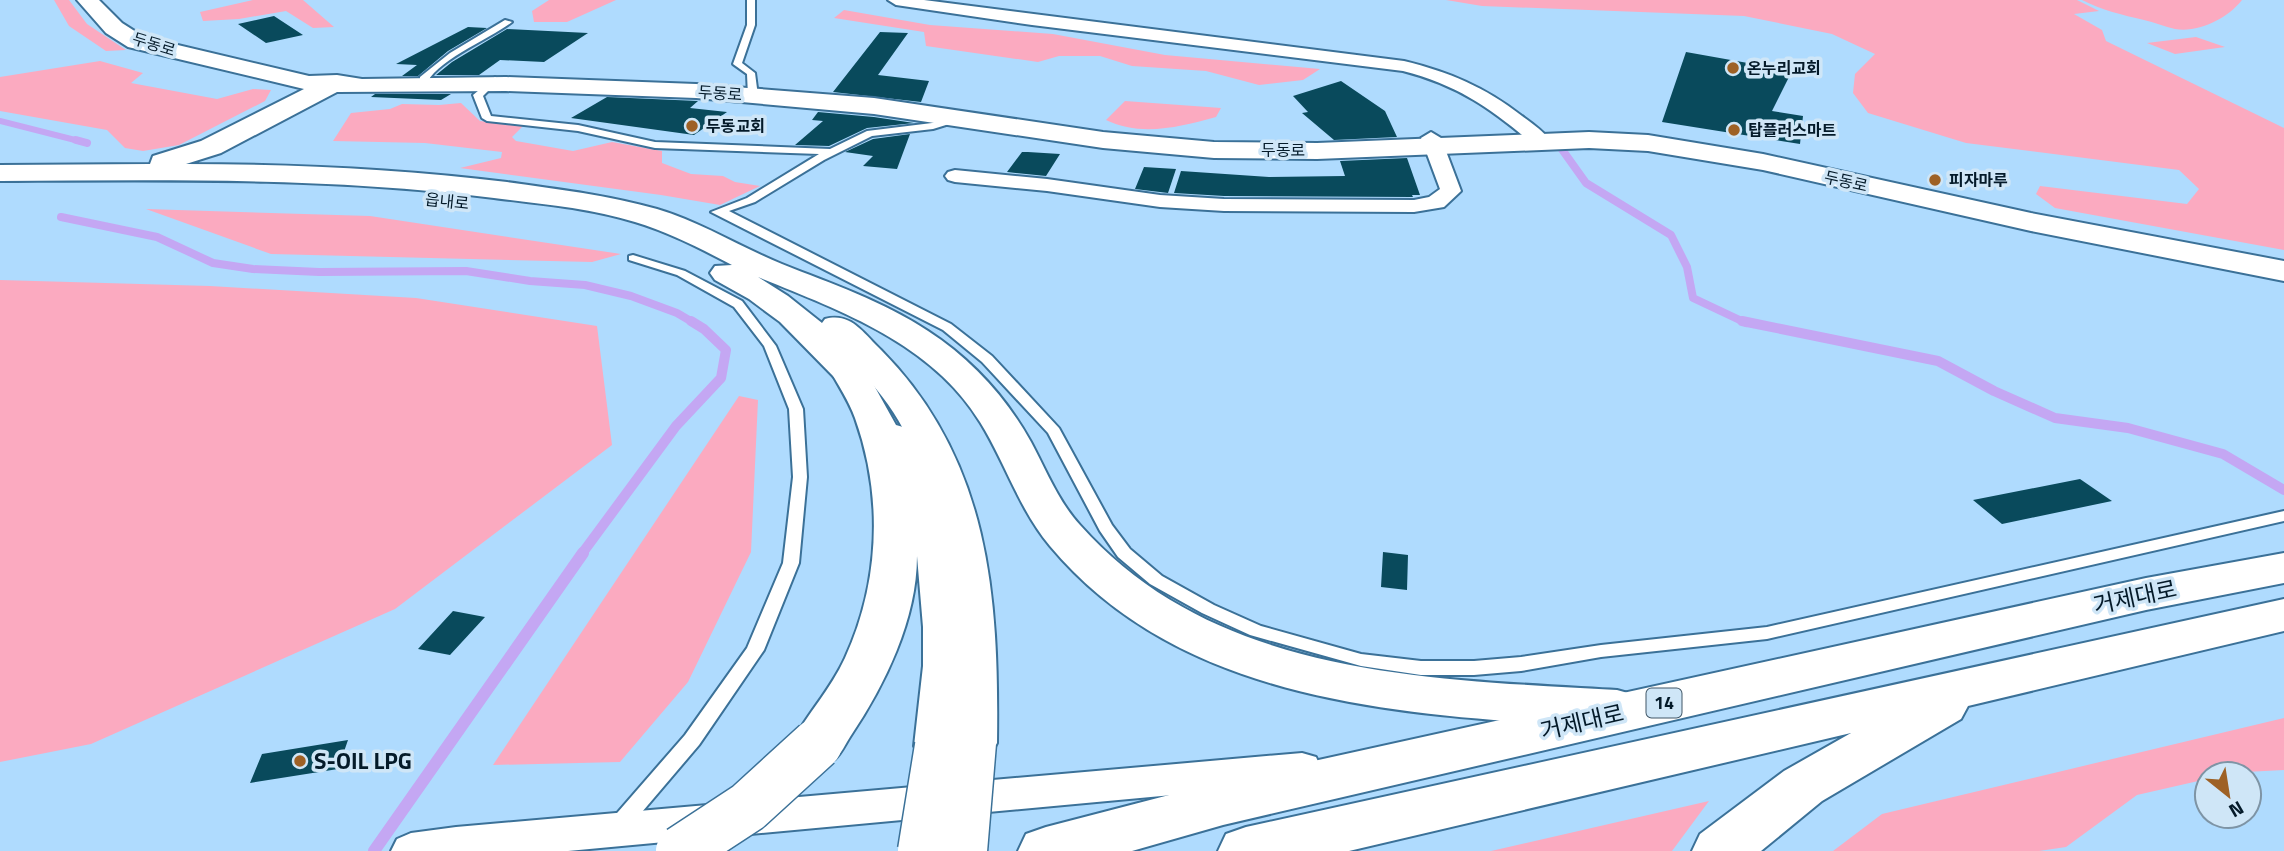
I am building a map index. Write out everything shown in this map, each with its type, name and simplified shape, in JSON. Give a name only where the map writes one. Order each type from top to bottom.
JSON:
[{"type":"main road","name":"두동로","points":[[87,0],[114,28],[136,42],[275,74],[346,86]]},
{"type":"main road","name":"두동로","points":[[275,74],[286,79],[346,86],[423,81],[492,82],[753,94],[964,117],[1102,140],[1214,150],[1317,150],[1619,132],[1704,143],[2026,213],[2284,262]]},
{"type":"main road","points":[[0,171],[168,162],[211,147],[346,86]]},
{"type":"main road","points":[[335,174],[242,169],[235,166],[229,157],[234,151],[346,86]]},
{"type":"main road","name":"두동로","points":[[1545,137],[1630,141],[1697,150],[2031,222],[2284,271]]},
{"type":"main road","name":"읍내로","points":[[0,171],[335,174],[498,189],[623,210],[665,222],[758,265]]},
{"type":"main road","name":"읍내로","points":[[0,194],[355,194],[463,202],[570,220],[626,233],[712,266],[743,281],[804,324],[848,370]]},
{"type":"main road","points":[[758,265],[883,318],[940,356],[962,376],[997,416],[1039,499],[1067,538],[1129,596],[1163,619],[1240,655],[1286,671],[1332,682],[1441,698],[1633,710]]},
{"type":"main road","points":[[758,265],[807,300],[866,354],[902,400],[932,450],[947,480],[958,514],[971,585],[974,632],[956,745],[923,851]]},
{"type":"main road","points":[[681,851],[748,807],[817,744],[848,702],[869,663],[889,600],[894,573],[894,506],[887,454],[874,416],[848,370]]},
{"type":"main road","points":[[848,370],[878,407],[902,448],[922,491],[939,549],[948,620],[946,695],[956,745],[962,851]]},
{"type":"main road","name":"거제대로","points":[[1046,851],[1223,803],[2146,594],[2284,568]]},
{"type":"main road","points":[[1246,851],[2284,615]]},
{"type":"main road","points":[[1720,851],[1803,786],[1982,684]]},
{"type":"street","points":[[896,0],[973,13],[1321,55],[1427,71],[1473,91],[1545,137]]},
{"type":"street","points":[[930,0],[1417,64],[1455,74],[1485,88],[1545,137]]},
{"type":"street","points":[[955,176],[1047,184],[1160,201],[1415,206],[1436,202],[1451,191],[1432,142]]},
{"type":"street","points":[[420,850],[615,829],[1427,757]]},
{"type":"lane","points":[[751,0],[754,12],[751,30],[737,64],[751,73],[753,94]]},
{"type":"lane","points":[[423,81],[461,47],[508,22]]},
{"type":"lane","points":[[492,82],[478,95],[487,118],[579,128],[655,145],[832,152]]},
{"type":"lane","points":[[964,117],[933,126],[870,133],[751,200],[718,212],[897,299],[947,327],[987,359],[1054,431],[1105,527],[1124,553],[1156,580],[1256,631],[1361,660],[1421,668],[1474,668],[1521,664],[1601,651],[1767,633],[2284,516]]},
{"type":"lane","points":[[615,829],[692,740],[755,650],[791,563],[800,477],[796,409],[770,346],[738,304],[681,273],[633,258]]},
{"type":"shaded area","points":[[54,0],[69,0],[87,24],[126,50],[106,51],[69,26]]},
{"type":"shaded area","points":[[253,0],[303,0],[334,27],[313,28],[286,11],[239,19],[203,21],[200,12]]},
{"type":"shaded area","points":[[549,0],[616,0],[567,22],[534,22],[532,11]]},
{"type":"shaded area","points":[[1446,0],[2077,0],[2099,11],[2074,14],[2102,30],[2106,41],[2284,128],[2284,250],[2055,208],[2036,194],[2040,186],[2187,204],[2199,189],[2179,170],[1966,143],[1868,113],[1853,93],[1855,74],[1875,54],[1832,34],[1744,16],[1482,6]]},
{"type":"shaded area","points":[[2082,0],[2242,0],[2229,13],[2212,23],[2184,30],[2112,12]]},
{"type":"shaded area","points":[[844,10],[930,25],[1053,34],[1165,55],[1320,69],[1303,80],[1259,85],[1206,71],[1132,66],[1100,56],[1059,56],[1038,62],[926,46],[924,32],[834,18]]},
{"type":"shaded area","points":[[2196,37],[2225,47],[2175,54],[2147,43]]},
{"type":"shaded area","points":[[100,61],[143,73],[131,83],[217,99],[253,89],[271,90],[265,101],[179,145],[143,151],[125,148],[107,130],[0,111],[0,77]]},
{"type":"shaded area","points":[[1125,101],[1221,108],[1216,117],[1161,129],[1133,128],[1106,120]]},
{"type":"shaded area","points":[[461,103],[480,121],[523,126],[512,137],[516,141],[573,151],[612,142],[662,151],[662,163],[691,174],[723,176],[735,182],[760,186],[720,205],[460,168],[501,158],[502,152],[425,143],[333,141],[351,113],[390,109],[402,104]]},
{"type":"shaded area","points":[[146,209],[370,216],[621,254],[592,262],[271,254]]},
{"type":"shaded area","points":[[0,280],[210,286],[416,298],[597,326],[612,445],[395,609],[91,744],[0,762]]},
{"type":"shaded area","points":[[739,396],[758,400],[751,552],[688,682],[620,762],[493,765]]},
{"type":"shaded area","points":[[2284,718],[2284,770],[2263,771],[2263,760],[2193,760],[2193,782],[2137,795],[2066,847],[2039,851],[1833,851],[1882,814]]},
{"type":"shaded area","points":[[1709,801],[1672,851],[1491,851]]},
{"type":"building","points":[[274,16],[303,35],[266,43],[238,24]]},
{"type":"building","points":[[468,27],[487,28],[448,51],[418,76],[402,76],[417,65],[396,64]]},
{"type":"building","points":[[507,29],[588,33],[544,62],[500,60],[479,75],[436,75],[452,62]]},
{"type":"building","points":[[880,32],[908,33],[878,75],[929,81],[921,102],[833,92]]},
{"type":"building","points":[[1686,52],[1792,71],[1772,111],[1803,116],[1800,144],[1662,122]]},
{"type":"building","points":[[1341,81],[1385,111],[1397,137],[1334,140],[1302,113],[1308,112],[1293,96]]},
{"type":"building","points":[[375,94],[451,94],[441,100],[371,97]]},
{"type":"building","points":[[607,97],[698,101],[690,108],[727,112],[694,135],[571,118]]},
{"type":"building","points":[[818,112],[914,123],[867,128],[829,146],[795,145],[823,121],[812,120]]},
{"type":"building","points":[[910,134],[897,169],[863,166],[873,156],[845,152],[873,139]]},
{"type":"building","points":[[1022,152],[1060,154],[1046,176],[1007,172]]},
{"type":"building","points":[[1407,158],[1420,195],[1412,195],[1413,197],[1224,196],[1174,193],[1181,171],[1269,177],[1345,176],[1340,161]]},
{"type":"building","points":[[1144,167],[1176,169],[1168,193],[1135,189]]},
{"type":"building","points":[[2080,479],[2112,501],[2002,524],[1973,500]]},
{"type":"building","points":[[1383,552],[1408,555],[1407,590],[1381,587]]},
{"type":"building","points":[[453,611],[485,617],[450,655],[418,649]]},
{"type":"building","name":"S-OIL LPG","points":[[348,740],[338,769],[250,783],[262,754]]},
{"type":"waterway","points":[[0,121],[83,142]]},
{"type":"waterway","points":[[76,140],[87,143]]},
{"type":"waterway","points":[[1561,148],[1586,183],[1671,235],[1687,267],[1693,298],[1746,323]]},
{"type":"waterway","points":[[61,217],[157,237],[213,263],[253,269],[319,272],[466,271],[530,281],[585,285],[631,296],[677,313],[694,323]]},
{"type":"waterway","points":[[581,555],[676,426],[721,378],[726,350],[704,329],[691,321]]},
{"type":"waterway","points":[[1742,321],[1938,361],[1994,391],[2055,418],[2128,428],[2223,454],[2284,490]]},
{"type":"waterway","points":[[374,851],[583,553]]},
{"type":"place","name":"온누리교회","points":[[1733,68]]},
{"type":"place","name":"두동교회","points":[[692,126]]},
{"type":"place","name":"탑플러스마트","points":[[1734,130]]},
{"type":"place","name":"피자마루","points":[[1935,180]]},
{"type":"place","name":"S-OIL LPG","points":[[300,761]]}]
